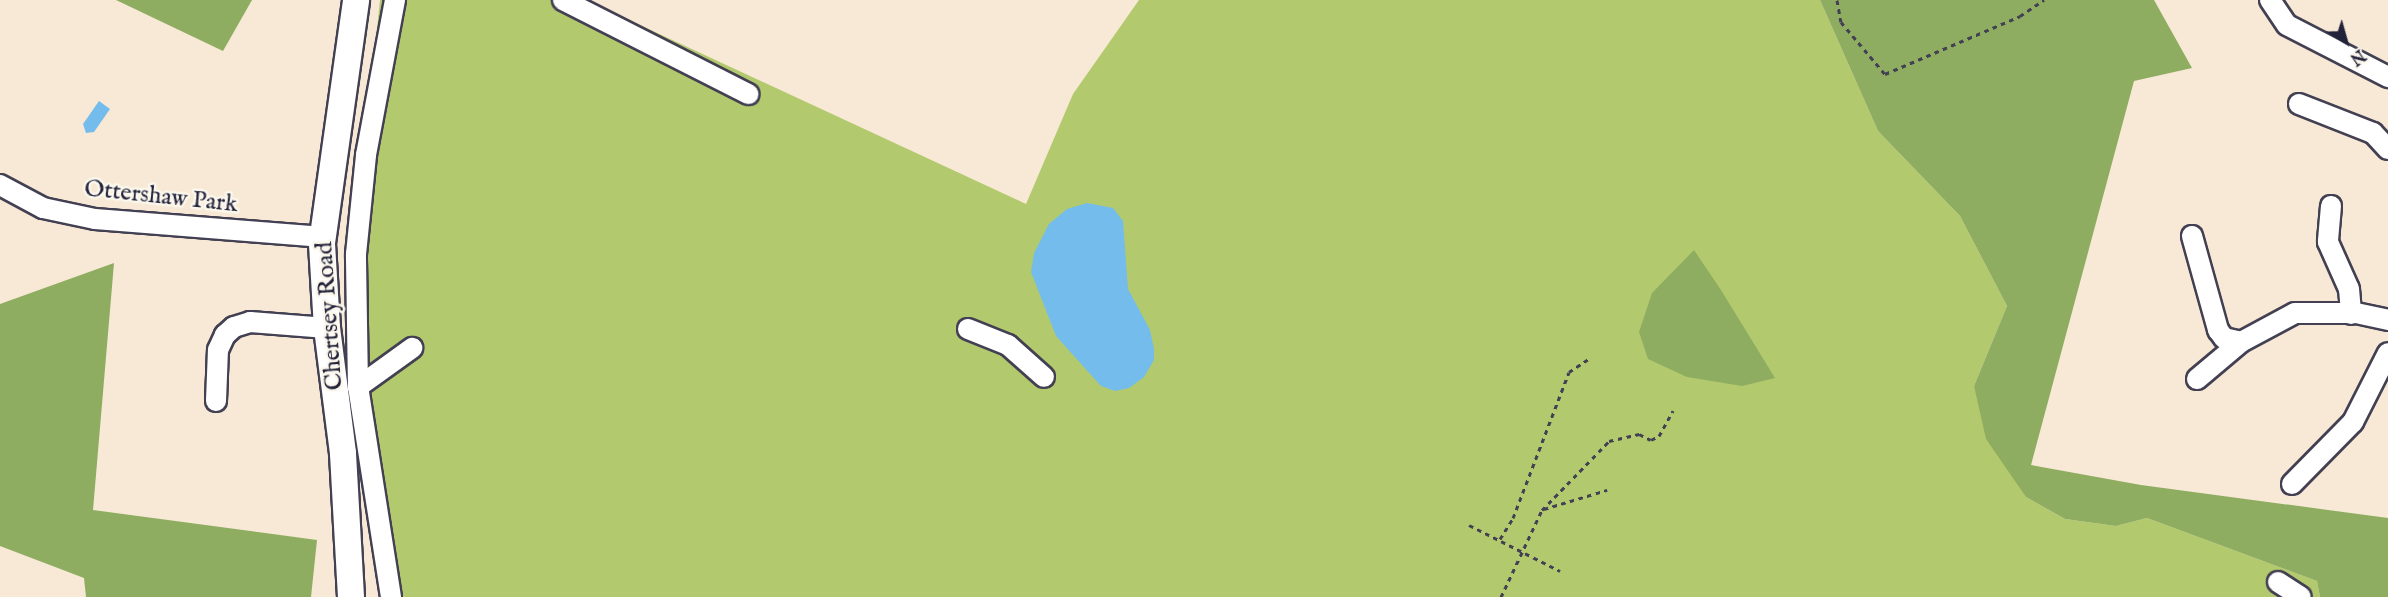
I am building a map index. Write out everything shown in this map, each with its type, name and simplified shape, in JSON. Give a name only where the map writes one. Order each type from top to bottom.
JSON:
[{"type":"main road","name":"Chertsey Road","points":[[351,597],[343,453],[327,328],[323,237],[356,0]]},
{"type":"street","points":[[392,597],[358,387],[356,254],[366,155],[395,0]]},
{"type":"street","points":[[563,0],[748,94]]},
{"type":"street","points":[[2270,0],[2287,25],[2388,77]]},
{"type":"street","points":[[2299,104],[2373,133],[2388,149]]},
{"type":"street","name":"Ottershaw Park","points":[[0,185],[43,208],[95,219],[323,237]]},
{"type":"street","points":[[2331,206],[2328,242],[2349,289],[2351,314]]},
{"type":"street","points":[[2192,236],[2218,330],[2224,338],[2241,342]]},
{"type":"street","points":[[2197,379],[2241,342],[2295,313],[2351,314],[2388,320]]},
{"type":"street","points":[[216,401],[218,350],[225,335],[234,327],[250,322],[327,328]]},
{"type":"street","points":[[968,329],[1008,345],[1044,377]]},
{"type":"street","points":[[358,387],[412,348]]},
{"type":"street","points":[[2292,484],[2353,422],[2388,353]]},
{"type":"street","points":[[2278,582],[2301,597]]},
{"type":"path","points":[[1837,0],[1841,22],[1885,74],[2020,16],[2044,0]]},
{"type":"path","points":[[1500,539],[1513,518],[1569,372],[1588,359]]},
{"type":"path","points":[[1501,597],[1520,551],[1542,510],[1609,441],[1639,434],[1651,440],[1659,436],[1673,411]]},
{"type":"path","points":[[1542,510],[1607,490]]},
{"type":"path","points":[[1469,525],[1560,571]]},
{"type":"green space","points":[[116,0],[252,0],[223,51]]},
{"type":"green space","points":[[380,0],[586,0],[1026,204],[1073,94],[1139,0],[1820,0],[1878,131],[1960,216],[2007,306],[1974,386],[2026,497],[2065,519],[2116,526],[2147,518],[2317,581],[2320,597],[388,597],[353,261]]},
{"type":"green space","points":[[1820,0],[2154,0],[2192,68],[2134,81],[2031,465],[2141,485],[2388,518],[2388,597],[2320,597],[2317,581],[2147,518],[2116,526],[2065,519],[2026,497],[1986,439],[1974,386],[2007,306],[1960,216],[1878,131]]},
{"type":"green space","points":[[1694,250],[1775,378],[1742,386],[1687,377],[1648,359],[1639,332],[1652,293]]},
{"type":"green space","points":[[114,263],[93,510],[317,540],[311,597],[86,597],[84,578],[0,546],[0,304]]},
{"type":"water","points":[[99,101],[110,109],[94,132],[86,133],[83,124]]},
{"type":"water","points":[[1087,203],[1113,208],[1123,221],[1128,289],[1150,330],[1154,349],[1154,360],[1144,377],[1129,388],[1115,391],[1101,386],[1056,336],[1031,272],[1034,253],[1049,224],[1067,209]]}]
